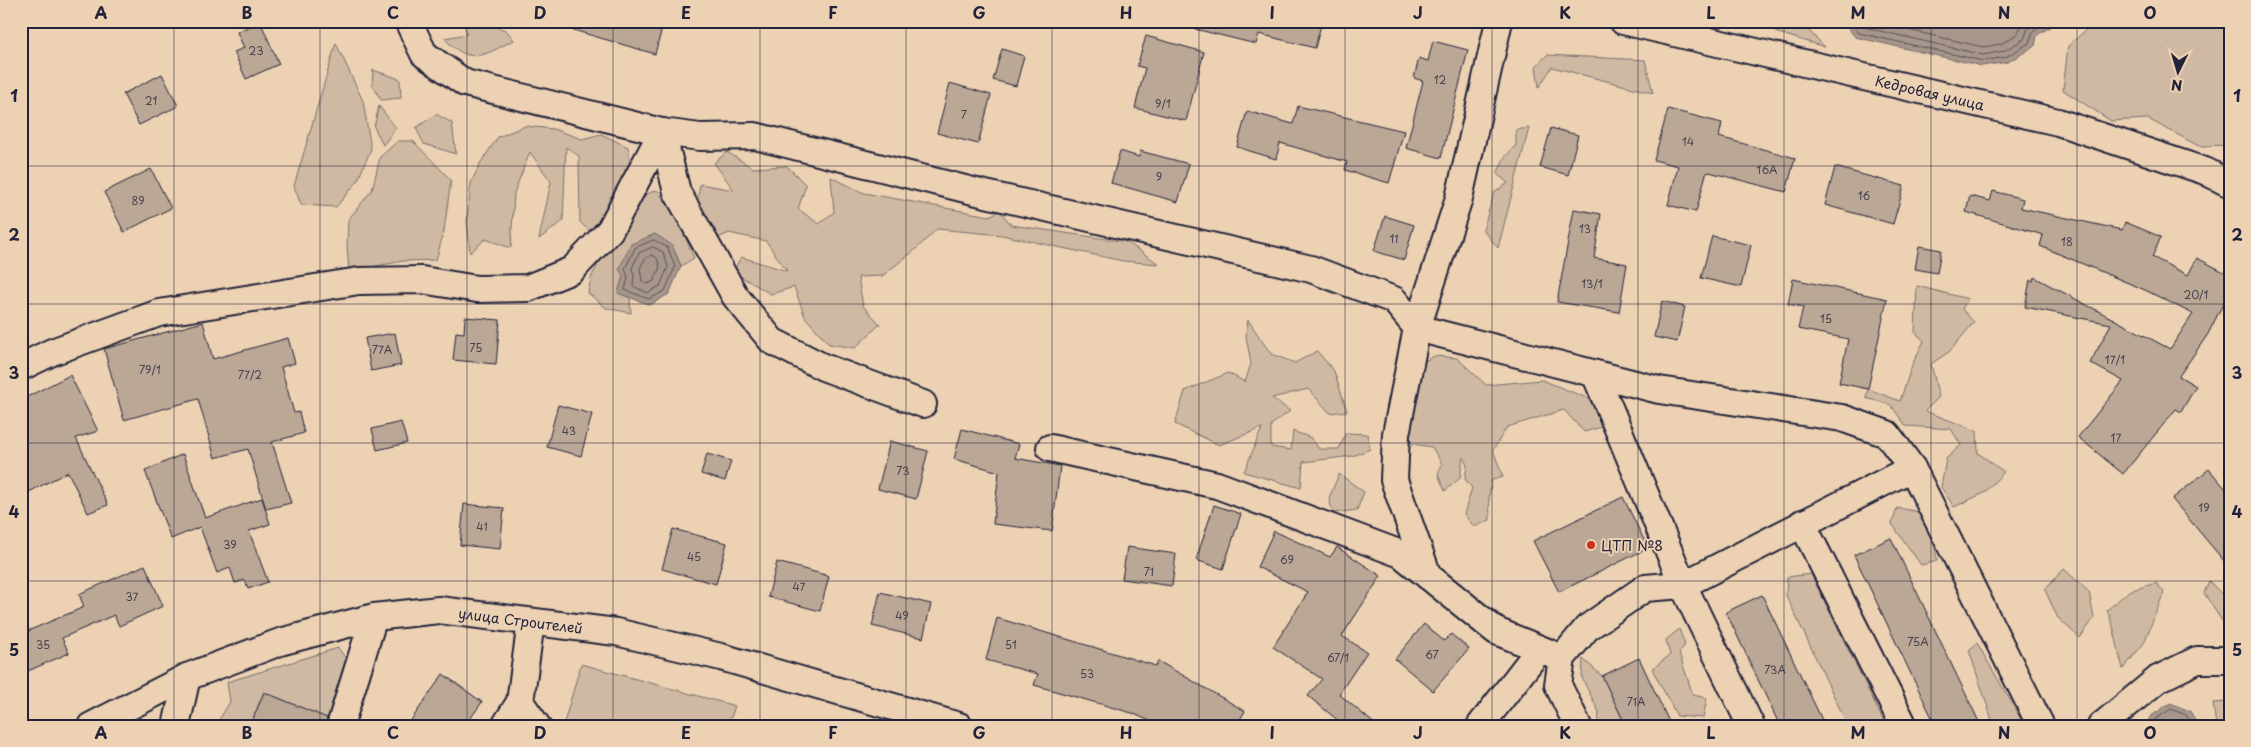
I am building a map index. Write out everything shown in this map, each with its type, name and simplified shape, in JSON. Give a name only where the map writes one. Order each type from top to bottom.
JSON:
[{"type":"street","points":[[408,21],[424,54],[465,83],[662,132],[700,137],[755,136],[1084,218],[1311,269],[1394,300],[1416,328],[1596,376],[1659,390],[1842,418],[1887,434],[1912,468],[2041,726]]},
{"type":"street","points":[[1428,576],[1394,480],[1396,434],[1416,328],[1459,198],[1499,21]]},
{"type":"street","name":"Кедровая улица","points":[[1623,21],[2058,122],[2205,171],[2230,184]]},
{"type":"street","points":[[21,367],[52,352],[159,313],[350,282],[422,280],[477,289],[528,288],[572,270],[610,230],[662,132]]},
{"type":"street","points":[[662,132],[677,192],[735,296],[772,341],[824,367],[923,404]]},
{"type":"street","points":[[1596,376],[1683,585],[1751,726]]},
{"type":"street","points":[[1050,448],[1217,486],[1401,554],[1496,631],[1550,654]]},
{"type":"street","points":[[1480,726],[1550,654],[1645,588],[1683,585],[1912,468]]},
{"type":"street","points":[[1802,523],[1904,726]]},
{"type":"street","name":"улица Строителей","points":[[91,726],[187,677],[280,642],[374,617],[439,610],[616,632],[721,657],[959,726]]},
{"type":"street","points":[[340,726],[374,617]]},
{"type":"street","points":[[505,726],[520,702],[531,622]]},
{"type":"street","points":[[1550,654],[1558,684],[1578,726]]},
{"type":"street","points":[[2102,726],[2158,680],[2197,660],[2230,660]]},
{"type":"street","points":[[176,726],[187,677]]},
{"type":"street","points":[[520,702],[536,726]]},
{"type":"shaded area","points":[[463,21],[472,21],[506,30],[514,40],[478,56],[462,53],[444,38],[467,34]]},
{"type":"shaded area","points":[[1784,21],[1823,21],[1807,29],[1825,47],[1775,32]]},
{"type":"shaded area","points":[[2096,21],[2230,21],[2230,145],[2199,146],[2148,119],[2111,121],[2063,90],[2068,46]]},
{"type":"shaded area","points":[[336,43],[363,101],[371,149],[357,182],[336,207],[301,205],[294,186]]},
{"type":"shaded area","points":[[1547,55],[1645,60],[1653,93],[1552,67],[1539,87],[1536,66]]},
{"type":"shaded area","points":[[373,70],[400,79],[401,98],[381,100],[372,84]]},
{"type":"shaded area","points":[[379,106],[396,128],[383,145],[374,127]]},
{"type":"shaded area","points":[[436,114],[452,123],[456,154],[424,144],[416,128]]},
{"type":"shaded area","points":[[525,126],[553,129],[582,139],[601,134],[628,147],[632,173],[593,235],[580,222],[579,156],[566,147],[563,221],[539,239],[551,182],[530,152],[514,193],[511,248],[485,239],[470,253],[467,221],[471,183],[481,162],[498,137]]},
{"type":"shaded area","points":[[1529,128],[1498,248],[1483,230],[1494,193],[1508,183],[1497,174],[1505,157],[1516,145],[1516,130]]},
{"type":"shaded area","points":[[398,141],[413,141],[451,180],[444,231],[436,260],[403,261],[349,271],[347,246],[348,220],[372,190],[380,157]]},
{"type":"shaded area","points":[[727,152],[753,168],[787,166],[806,185],[798,209],[819,224],[834,212],[831,177],[864,193],[989,216],[1000,211],[1011,225],[1127,242],[1159,264],[1123,261],[1002,235],[937,229],[915,250],[882,276],[858,277],[863,306],[880,324],[855,348],[829,344],[805,317],[794,287],[771,294],[733,272],[741,257],[787,271],[766,241],[729,233],[716,239],[697,206],[700,184],[734,190],[714,163]]},
{"type":"shaded area","points":[[657,190],[677,217],[694,258],[681,266],[672,245],[623,276],[618,293],[630,298],[631,313],[606,308],[588,293],[591,278],[604,252],[639,197]]},
{"type":"shaded area","points":[[1917,286],[1968,299],[1962,309],[1974,322],[1950,351],[1931,364],[1939,397],[1925,411],[1977,431],[1978,453],[2004,472],[1984,493],[1954,507],[1941,487],[1946,459],[1961,445],[1951,429],[1906,426],[1891,405],[1866,398],[1868,389],[1900,401],[1912,365],[1924,341],[1915,332]]},
{"type":"shaded area","points":[[1248,320],[1271,354],[1295,363],[1317,351],[1334,371],[1347,411],[1330,413],[1308,389],[1272,398],[1290,411],[1271,425],[1271,447],[1291,450],[1293,431],[1311,438],[1319,449],[1339,449],[1346,433],[1367,434],[1370,449],[1353,456],[1303,462],[1301,488],[1244,472],[1262,428],[1219,445],[1175,424],[1185,391],[1228,373],[1245,382],[1251,364],[1246,336]]},
{"type":"shaded area","points":[[1434,356],[1457,358],[1486,385],[1542,380],[1589,399],[1605,426],[1584,432],[1564,410],[1507,427],[1493,450],[1503,477],[1492,480],[1489,496],[1490,520],[1474,527],[1464,514],[1472,488],[1465,479],[1467,465],[1463,457],[1460,478],[1445,491],[1438,474],[1442,464],[1432,447],[1412,444],[1408,430],[1419,364]]},
{"type":"shaded area","points":[[1339,474],[1364,492],[1357,510],[1333,513],[1329,498]]},
{"type":"shaded area","points":[[1897,508],[1921,512],[1934,538],[1937,561],[1921,565],[1892,524]]},
{"type":"shaded area","points":[[2064,569],[2089,592],[2094,618],[2080,638],[2058,618],[2045,590]]},
{"type":"shaded area","points":[[1811,574],[1886,726],[1848,726],[1786,595],[1787,577]]},
{"type":"shaded area","points":[[2209,581],[2229,602],[2230,619],[2222,621],[2204,593]]},
{"type":"shaded area","points":[[2156,583],[2164,592],[2144,643],[2123,669],[2113,626],[2107,610],[2129,591]]},
{"type":"shaded area","points":[[1679,629],[1685,645],[1679,653],[1693,695],[1707,698],[1703,718],[1677,716],[1652,669],[1670,655],[1666,640]]},
{"type":"shaded area","points":[[1977,643],[2025,726],[1991,726],[1992,720],[1969,650]]},
{"type":"shaded area","points":[[338,648],[347,660],[326,726],[302,726],[308,711],[264,692],[250,726],[215,726],[230,702],[227,682]]},
{"type":"shaded area","points":[[1583,659],[1602,676],[1626,726],[1598,726],[1599,712],[1582,678]]},
{"type":"shaded area","points":[[581,664],[735,706],[728,726],[563,726]]},
{"type":"shaded area","points":[[2230,702],[2230,726],[2216,726],[2213,703]]},
{"type":"water","points":[[1848,21],[2054,21],[2052,26],[2037,35],[2035,46],[2008,62],[1982,66],[1855,37],[1845,24]]},
{"type":"water","points":[[655,234],[672,245],[681,266],[669,294],[650,305],[618,293],[623,276],[619,269],[631,244]]},
{"type":"water","points":[[2170,703],[2190,711],[2198,726],[2146,726],[2150,717]]},
{"type":"building","points":[[260,21],[279,64],[246,79],[234,52],[244,48],[237,32]]},
{"type":"building","points":[[564,21],[664,21],[655,54],[563,27]]},
{"type":"building","points":[[1196,21],[1322,21],[1315,48],[1259,34],[1256,44],[1195,29]]},
{"type":"building","points":[[1146,36],[1204,52],[1186,121],[1135,108],[1145,68],[1137,66]]},
{"type":"building","points":[[1433,41],[1468,50],[1441,158],[1406,148],[1423,81],[1414,78],[1419,58],[1428,61]]},
{"type":"building","points":[[1002,49],[1024,56],[1016,86],[993,80]]},
{"type":"building","points":[[162,74],[178,106],[139,125],[123,94]]},
{"type":"building","points":[[950,83],[991,95],[978,144],[937,133]]},
{"type":"building","points":[[1298,106],[1404,131],[1389,183],[1345,170],[1347,162],[1280,143],[1276,159],[1237,147],[1247,111],[1293,124]]},
{"type":"building","points":[[1668,109],[1722,123],[1719,137],[1795,158],[1786,192],[1709,172],[1706,174],[1696,212],[1668,205],[1678,166],[1654,160]]},
{"type":"building","points":[[1551,128],[1578,135],[1568,175],[1540,167]]},
{"type":"building","points":[[1120,151],[1139,157],[1140,151],[1189,164],[1178,202],[1111,183]]},
{"type":"building","points":[[1835,167],[1904,186],[1893,224],[1825,205]]},
{"type":"building","points":[[151,169],[171,208],[124,232],[104,192]]},
{"type":"building","points":[[1993,191],[2023,199],[2021,208],[2122,230],[2125,222],[2161,237],[2152,257],[2188,275],[2197,258],[2230,275],[2230,290],[2208,334],[2179,376],[2196,386],[2181,412],[2176,409],[2123,474],[2078,437],[2123,381],[2090,363],[2111,324],[2025,307],[2030,280],[2033,281],[2034,277],[2170,349],[2193,314],[2145,290],[2040,246],[2043,235],[1966,212],[1970,196],[1990,201]]},
{"type":"building","points":[[1574,209],[1601,214],[1594,258],[1627,264],[1619,312],[1557,302]]},
{"type":"building","points":[[1385,216],[1414,225],[1404,260],[1374,251]]},
{"type":"building","points":[[1712,236],[1751,245],[1741,287],[1701,278]]},
{"type":"building","points":[[1919,246],[1941,250],[1937,273],[1915,269]]},
{"type":"building","points":[[1793,279],[1887,299],[1868,389],[1839,383],[1848,339],[1798,329],[1803,307],[1788,304]]},
{"type":"building","points":[[1662,301],[1685,307],[1677,342],[1654,337]]},
{"type":"building","points":[[465,317],[500,320],[496,364],[453,360],[456,332],[464,333]]},
{"type":"building","points":[[203,322],[213,359],[288,338],[295,363],[281,367],[294,413],[299,412],[304,433],[272,442],[291,503],[266,509],[248,449],[215,458],[198,399],[124,420],[104,349]]},
{"type":"building","points":[[395,333],[401,365],[371,371],[365,338]]},
{"type":"building","points":[[70,375],[98,431],[76,438],[108,505],[88,513],[68,472],[21,496],[21,400]]},
{"type":"building","points":[[558,405],[592,414],[581,456],[547,447]]},
{"type":"building","points":[[401,422],[407,443],[377,450],[372,429]]},
{"type":"building","points":[[962,429],[1019,444],[1015,458],[1060,466],[1052,531],[993,524],[999,472],[954,459]]},
{"type":"building","points":[[890,441],[928,451],[916,499],[878,489]]},
{"type":"building","points":[[183,454],[205,518],[262,498],[270,524],[249,531],[268,582],[248,589],[245,580],[235,583],[230,568],[217,573],[200,527],[171,539],[145,471]]},
{"type":"building","points":[[707,454],[731,461],[725,481],[701,474]]},
{"type":"building","points":[[2209,469],[2230,494],[2230,568],[2172,499]]},
{"type":"building","name":"ЦТП №8","points":[[1623,497],[1648,548],[1559,592],[1533,541]]},
{"type":"building","points":[[464,504],[504,508],[500,549],[460,545]]},
{"type":"building","points":[[1214,505],[1241,514],[1223,569],[1196,560]]},
{"type":"building","points":[[673,529],[727,543],[716,584],[662,569]]},
{"type":"building","points":[[1274,531],[1330,557],[1337,547],[1381,576],[1342,636],[1367,652],[1339,694],[1377,726],[1345,726],[1308,696],[1322,679],[1273,647],[1308,592],[1257,567]]},
{"type":"building","points":[[1891,538],[1981,726],[1936,726],[1854,555]]},
{"type":"building","points":[[1127,547],[1176,554],[1172,586],[1122,579]]},
{"type":"building","points":[[777,562],[829,576],[820,611],[768,597]]},
{"type":"building","points":[[145,565],[163,606],[119,626],[114,615],[62,638],[69,653],[21,674],[21,634],[84,607],[79,594]]},
{"type":"building","points":[[880,592],[931,604],[923,638],[872,626]]},
{"type":"building","points":[[1762,595],[1825,726],[1780,726],[1726,612]]},
{"type":"building","points":[[997,618],[1156,666],[1158,661],[1245,711],[1236,726],[1161,726],[1132,713],[1034,685],[1038,674],[986,660]]},
{"type":"building","points":[[1424,624],[1444,641],[1451,634],[1469,649],[1433,691],[1395,659]]},
{"type":"building","points":[[1639,658],[1671,726],[1626,726],[1602,676]]},
{"type":"building","points":[[443,674],[482,702],[465,726],[407,726]]},
{"type":"building","points":[[264,692],[327,718],[325,726],[250,726]]},
{"type":"place","name":"ЦТП №8","points":[[1591,545]]}]
